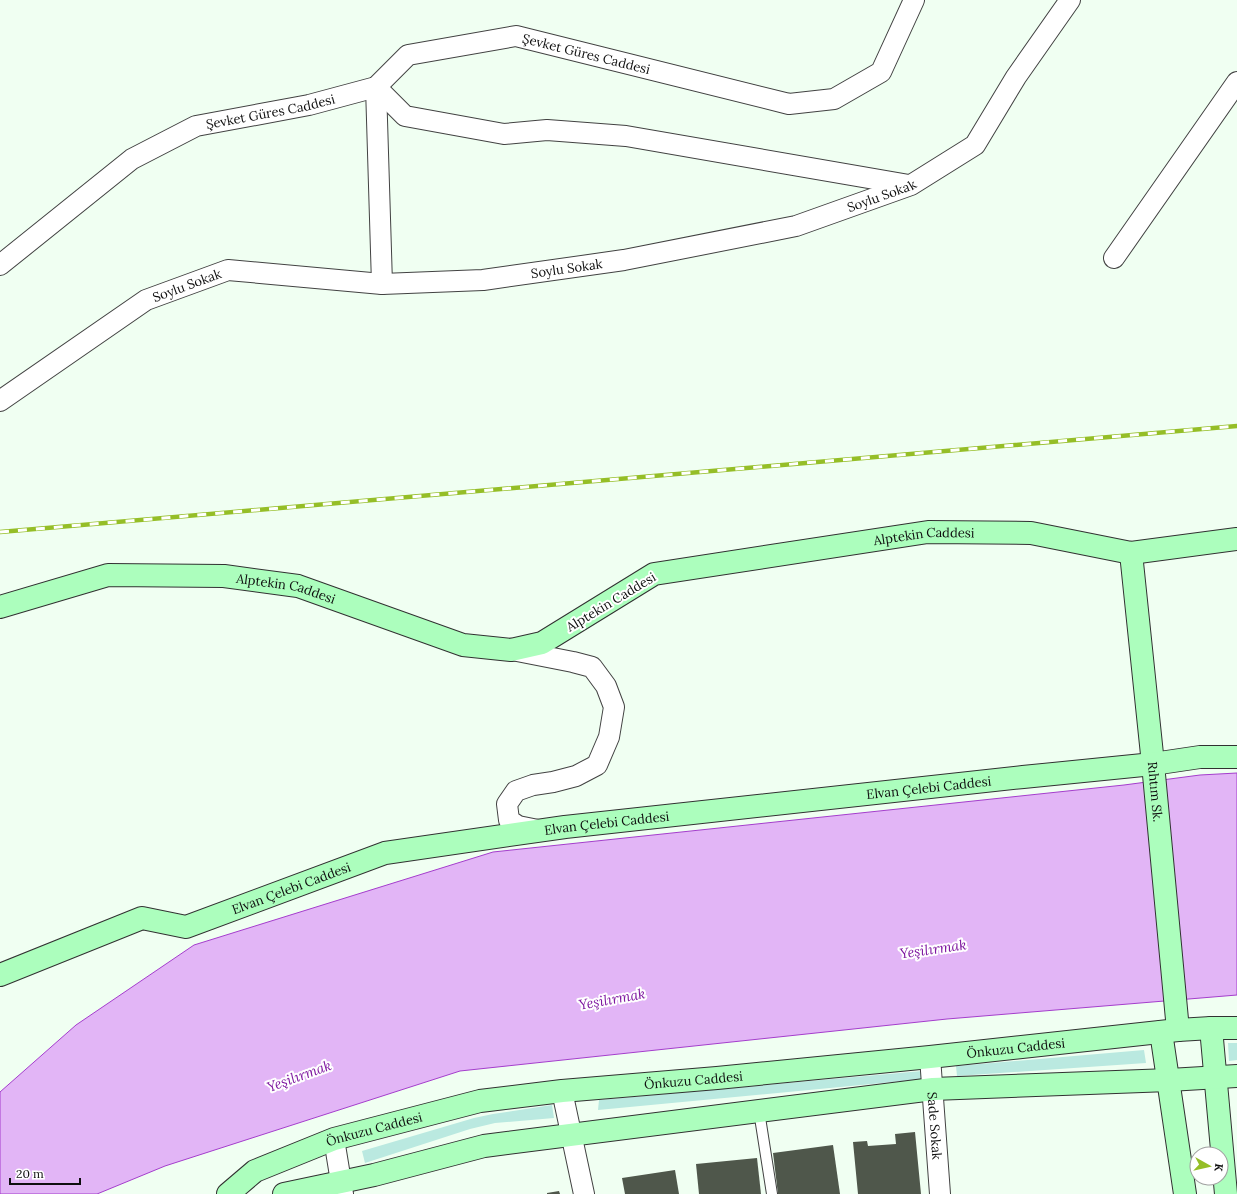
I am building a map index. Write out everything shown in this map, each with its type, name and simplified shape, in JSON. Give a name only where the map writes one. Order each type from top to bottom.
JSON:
[{"type":"street","name":"Şevket Güres Caddesi","points":[[0,265],[132,159],[196,126],[309,105],[376,87],[408,55],[516,36],[789,104],[834,100],[881,72],[914,0]]},
{"type":"street","name":"Soylu Sokak","points":[[0,401],[146,300],[228,270],[382,284],[484,280],[624,260],[796,226],[911,185],[975,145],[1016,77],[1070,0]]},
{"type":"street","points":[[1114,258],[1237,82]]},
{"type":"street","points":[[376,87],[405,116],[504,134],[547,130],[626,136],[911,185]]},
{"type":"street","points":[[376,87],[382,284]]},
{"type":"street","name":"Alptekin Caddesi","points":[[0,608],[108,575],[224,576],[298,586],[463,646],[511,650],[542,643],[654,574],[928,532],[1031,533],[1131,553],[1237,539]]},
{"type":"street","name":"Rıhtım Sk.","points":[[1131,553],[1153,764],[1169,1031],[1169,1080],[1184,1194]]},
{"type":"street","points":[[511,650],[592,667],[606,686],[614,707],[609,737],[598,765],[576,776],[554,782],[533,785],[516,791],[507,804],[510,820],[518,826],[538,830]]},
{"type":"street","name":"Elvan Çelebi Caddesi","points":[[0,975],[142,918],[186,927],[385,853],[538,830],[1007,778],[1200,758],[1237,756]]},
{"type":"street","points":[[1211,1028],[1226,1194]]},
{"type":"street","name":"Önkuzu Caddesi","points":[[228,1194],[255,1171],[334,1139],[480,1101],[562,1091],[717,1078],[930,1057],[1169,1031],[1237,1028]]},
{"type":"street","name":"Sade Sokak","points":[[930,1057],[940,1194]]},
{"type":"street","points":[[284,1194],[342,1188],[374,1175],[484,1146],[933,1089],[1237,1076]]},
{"type":"street","points":[[562,1091],[584,1194]]},
{"type":"street","points":[[334,1139],[342,1188]]},
{"type":"lane","points":[[759,1111],[772,1194]]},
{"type":"shaded area","points":[[1228,1043],[1237,1043],[1237,1060],[1229,1061]]},
{"type":"shaded area","points":[[1144,1050],[1146,1063],[957,1076],[956,1066]]},
{"type":"shaded area","points":[[922,1071],[924,1079],[598,1110],[599,1100]]},
{"type":"shaded area","points":[[552,1105],[554,1118],[495,1123],[470,1129],[365,1163],[362,1151],[474,1118]]},
{"type":"water","name":"Yeşilırmak","points":[[1237,773],[1237,995],[947,1019],[460,1071],[165,1166],[97,1194],[0,1194],[0,1092],[76,1025],[194,945],[493,852],[1124,785],[1200,775]]},
{"type":"building","points":[[915,1132],[921,1194],[858,1194],[853,1142],[867,1141],[868,1146],[896,1144],[895,1134]]},
{"type":"building","points":[[833,1145],[840,1194],[778,1194],[773,1153]]},
{"type":"building","points":[[757,1158],[761,1194],[699,1194],[696,1164]]},
{"type":"building","points":[[675,1170],[679,1194],[625,1194],[622,1178]]},
{"type":"building","points":[[559,1191],[560,1194],[547,1194],[547,1193]]},
{"type":"railway","points":[[0,532],[1237,426]]}]
